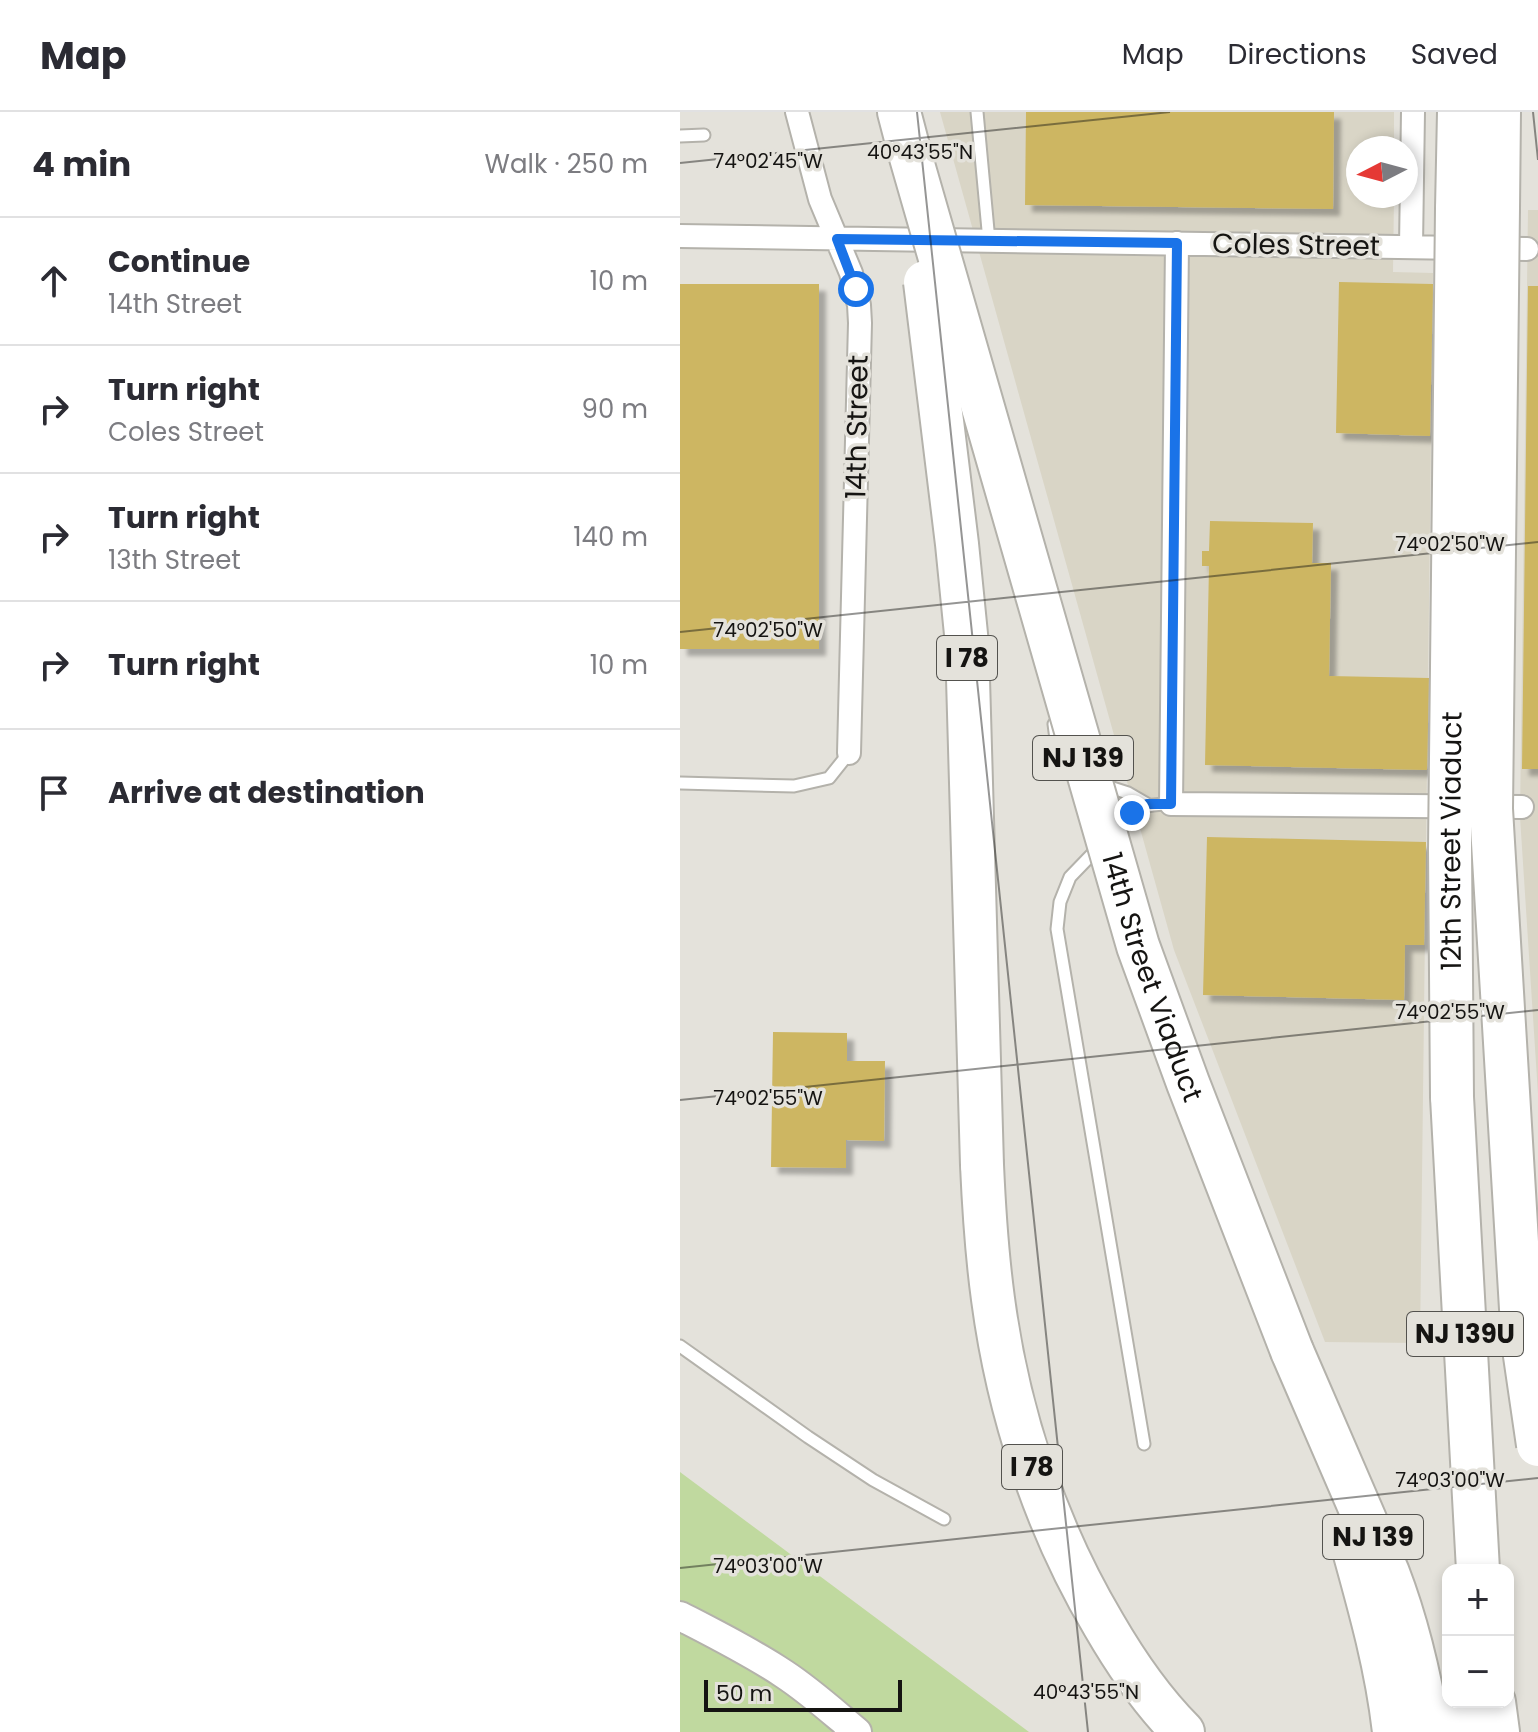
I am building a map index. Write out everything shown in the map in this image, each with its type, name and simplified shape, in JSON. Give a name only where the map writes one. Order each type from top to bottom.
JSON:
[{"type":"highway","name":"14th Street Viaduct","points":[[899,112],[1138,946],[1292,1351],[1399,1601],[1421,1683],[1429,1732]]},
{"type":"highway","name":"12th Street Viaduct","points":[[1453,1564],[1450,849],[1459,112]]},
{"type":"highway","points":[[1499,112],[1491,822],[1522,1328],[1538,1445]]},
{"type":"highway","name":"I 78","points":[[910,154],[967,644],[982,1165],[989,1272],[998,1333],[1027,1450],[1068,1557],[1117,1647],[1154,1699],[1183,1732]]},
{"type":"highway","name":"NJ 139U","points":[[1452,1097],[1478,1564]]},
{"type":"highway","points":[[1292,1351],[1362,1578],[1385,1675],[1394,1732]]},
{"type":"highway","points":[[1466,1708],[1468,1732]]},
{"type":"highway","points":[[1495,1708],[1498,1732]]},
{"type":"street","name":"14th Street","points":[[797,112],[820,199],[856,289],[860,323],[849,753]]},
{"type":"street","points":[[1411,246],[1413,112]]},
{"type":"street","name":"Coles Street","points":[[680,236],[1527,249]]},
{"type":"street","points":[[1177,243],[1171,804],[1522,807]]},
{"type":"street","points":[[680,1616],[760,1658],[809,1692],[857,1732]]},
{"type":"lane","points":[[977,112],[989,241]]},
{"type":"lane","points":[[680,136],[704,135]]},
{"type":"lane","points":[[1044,657],[1046,672]]},
{"type":"lane","points":[[1053,717],[1057,747],[1102,785],[1128,793],[1147,804],[1171,804]]},
{"type":"lane","points":[[680,783],[794,786],[829,778],[849,753]]},
{"type":"lane","points":[[1144,1444],[1057,929],[1060,902],[1070,877],[1132,813],[1147,804]]},
{"type":"lane","points":[[680,1346],[873,1480],[944,1519]]},
{"type":"shaded area","points":[[940,112],[1394,112],[1394,136],[1346,136],[1346,208],[1394,208],[1393,272],[1433,273],[1420,1343],[1325,1342],[1174,950]]},
{"type":"shaded area","points":[[1528,210],[1538,210],[1538,1094],[1520,817]]},
{"type":"green space","points":[[680,1472],[1029,1732],[680,1732]]},
{"type":"building","points":[[1026,112],[1334,112],[1333,209],[1025,205]]},
{"type":"building","points":[[1339,282],[1433,284],[1430,436],[1336,433]]},
{"type":"building","points":[[680,284],[819,284],[819,649],[680,649]]},
{"type":"building","points":[[1528,286],[1538,286],[1538,769],[1522,769]]},
{"type":"building","points":[[1210,521],[1313,523],[1312,563],[1331,563],[1329,676],[1429,678],[1427,770],[1205,765],[1209,566],[1202,566],[1202,551],[1209,551]]},
{"type":"building","points":[[1207,837],[1426,842],[1424,945],[1405,945],[1404,1000],[1203,995]]},
{"type":"building","points":[[773,1032],[847,1033],[847,1061],[885,1061],[884,1141],[846,1140],[846,1168],[771,1167]]},
{"type":"route","points":[[856,289],[837,239],[1177,243],[1171,804],[1147,804],[1132,813]]}]
